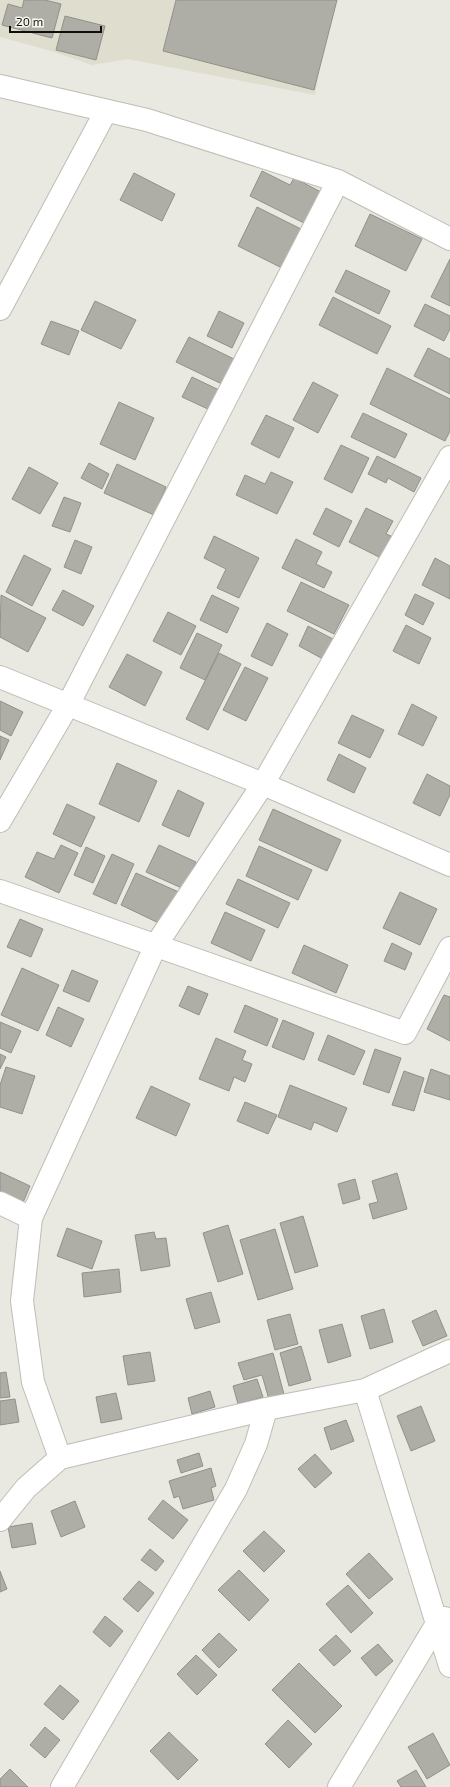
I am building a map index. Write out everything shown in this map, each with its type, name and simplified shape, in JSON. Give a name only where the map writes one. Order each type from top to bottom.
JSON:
[{"type":"street","points":[[0,86],[147,120],[338,181],[450,239]]},
{"type":"street","points":[[0,309],[106,111]]},
{"type":"street","points":[[0,821],[68,706],[338,181]]},
{"type":"street","points":[[60,1458],[33,1382],[22,1301],[31,1218],[156,945],[263,784],[450,457]]},
{"type":"street","points":[[0,677],[68,706],[263,784],[450,865]]},
{"type":"street","points":[[0,890],[405,1033],[450,948]]},
{"type":"street","points":[[0,1203],[31,1218]]},
{"type":"street","points":[[0,1520],[26,1488],[60,1458],[266,1409],[365,1390],[450,1351]]},
{"type":"street","points":[[365,1390],[444,1618],[450,1666]]},
{"type":"street","points":[[62,1787],[236,1489],[256,1444],[266,1409]]},
{"type":"street","points":[[339,1787],[444,1618]]},
{"type":"shaded area","points":[[0,0],[330,0],[315,95],[128,59],[92,65],[48,50],[0,37]]},
{"type":"building","points":[[24,0],[45,0],[61,4],[52,38],[2,25],[8,4],[22,8]]},
{"type":"building","points":[[176,0],[337,0],[314,90],[163,51]]},
{"type":"building","points":[[65,16],[105,26],[96,60],[56,50]]},
{"type":"building","points":[[262,171],[290,185],[294,178],[321,192],[306,224],[250,196]]},
{"type":"building","points":[[134,173],[175,194],[162,221],[120,200]]},
{"type":"building","points":[[257,207],[303,230],[284,269],[238,246]]},
{"type":"building","points":[[370,214],[422,239],[406,271],[355,246]]},
{"type":"building","points":[[450,259],[450,306],[431,297]]},
{"type":"building","points":[[346,270],[390,291],[379,314],[335,292]]},
{"type":"building","points":[[333,297],[391,326],[377,354],[319,325]]},
{"type":"building","points":[[95,301],[136,320],[121,349],[81,330]]},
{"type":"building","points":[[425,304],[450,316],[450,329],[444,341],[414,326]]},
{"type":"building","points":[[219,311],[244,323],[232,348],[207,336]]},
{"type":"building","points":[[51,321],[79,331],[69,355],[41,344]]},
{"type":"building","points":[[189,337],[236,360],[224,385],[176,362]]},
{"type":"building","points":[[428,348],[450,359],[450,394],[414,376]]},
{"type":"building","points":[[387,368],[450,399],[450,431],[445,441],[370,404]]},
{"type":"building","points":[[192,377],[219,390],[210,410],[182,397]]},
{"type":"building","points":[[313,382],[338,395],[318,433],[293,420]]},
{"type":"building","points":[[119,402],[154,418],[135,460],[100,444]]},
{"type":"building","points":[[363,413],[407,434],[395,458],[351,437]]},
{"type":"building","points":[[266,415],[294,428],[279,458],[251,444]]},
{"type":"building","points":[[341,445],[369,458],[352,493],[324,479]]},
{"type":"building","points":[[377,456],[421,478],[414,492],[388,478],[386,483],[368,474]]},
{"type":"building","points":[[89,463],[109,474],[102,489],[81,478]]},
{"type":"building","points":[[117,464],[166,487],[154,515],[104,493]]},
{"type":"building","points":[[29,467],[58,483],[40,514],[12,499]]},
{"type":"building","points":[[271,472],[293,482],[277,514],[236,495],[245,475],[265,484]]},
{"type":"building","points":[[64,497],[81,503],[70,532],[52,526]]},
{"type":"building","points":[[326,508],[352,521],[339,547],[313,534]]},
{"type":"building","points":[[366,508],[393,521],[386,534],[391,536],[381,558],[349,542]]},
{"type":"building","points":[[214,536],[259,558],[239,598],[217,588],[226,569],[204,558]]},
{"type":"building","points":[[296,539],[322,552],[316,564],[332,572],[324,588],[282,568]]},
{"type":"building","points":[[75,540],[92,547],[81,574],[64,567]]},
{"type":"building","points":[[24,555],[51,569],[32,606],[6,592]]},
{"type":"building","points":[[435,558],[450,566],[450,599],[422,585]]},
{"type":"building","points":[[301,582],[349,605],[334,634],[287,611]]},
{"type":"building","points":[[63,590],[94,606],[83,626],[52,610]]},
{"type":"building","points":[[415,594],[434,603],[423,625],[405,615]]},
{"type":"building","points":[[1,595],[46,618],[28,652],[0,637]]},
{"type":"building","points":[[212,595],[239,608],[227,633],[200,620]]},
{"type":"building","points":[[168,612],[196,626],[181,655],[153,641]]},
{"type":"building","points":[[267,623],[288,634],[272,666],[251,656]]},
{"type":"building","points":[[406,625],[431,638],[419,664],[393,651]]},
{"type":"building","points":[[308,626],[333,639],[323,659],[299,646]]},
{"type":"building","points":[[197,633],[222,645],[205,680],[180,668]]},
{"type":"building","points":[[219,653],[241,664],[208,730],[186,719]]},
{"type":"building","points":[[127,654],[162,672],[145,706],[109,687]]},
{"type":"building","points":[[245,667],[268,678],[246,721],[223,710]]},
{"type":"building","points":[[0,701],[23,712],[11,736],[0,730]]},
{"type":"building","points":[[412,704],[437,717],[423,746],[398,734]]},
{"type":"building","points":[[352,715],[384,730],[370,758],[338,743]]},
{"type":"building","points":[[0,736],[9,740],[0,760]]},
{"type":"building","points":[[339,754],[366,768],[354,793],[327,780]]},
{"type":"building","points":[[117,763],[157,781],[139,822],[99,804]]},
{"type":"building","points":[[427,774],[450,786],[450,795],[440,816],[413,803]]},
{"type":"building","points":[[178,790],[204,803],[189,837],[162,825]]},
{"type":"building","points":[[67,804],[95,817],[81,847],[53,834]]},
{"type":"building","points":[[273,809],[341,840],[327,871],[259,840]]},
{"type":"building","points":[[61,845],[78,853],[59,893],[25,877],[37,852],[54,859]]},
{"type":"building","points":[[159,845],[196,862],[184,889],[146,872]]},
{"type":"building","points":[[259,846],[312,870],[298,900],[246,876]]},
{"type":"building","points":[[86,847],[105,856],[93,883],[74,875]]},
{"type":"building","points":[[112,854],[134,864],[116,904],[93,894]]},
{"type":"building","points":[[136,873],[181,893],[165,926],[121,905]]},
{"type":"building","points":[[238,879],[290,903],[278,928],[226,904]]},
{"type":"building","points":[[400,892],[437,909],[420,945],[383,928]]},
{"type":"building","points":[[225,912],[265,930],[251,961],[211,943]]},
{"type":"building","points":[[20,919],[43,929],[31,957],[7,947]]},
{"type":"building","points":[[392,943],[412,953],[405,970],[384,961]]},
{"type":"building","points":[[304,945],[348,965],[336,993],[292,973]]},
{"type":"building","points":[[22,968],[59,985],[38,1031],[1,1015]]},
{"type":"building","points":[[72,970],[98,981],[89,1002],[63,991]]},
{"type":"building","points":[[188,986],[208,994],[199,1015],[179,1006]]},
{"type":"building","points":[[444,995],[450,997],[450,1041],[427,1029]]},
{"type":"building","points":[[245,1005],[278,1019],[267,1046],[234,1032]]},
{"type":"building","points":[[58,1007],[84,1019],[71,1047],[46,1035]]},
{"type":"building","points":[[283,1020],[314,1033],[304,1060],[272,1047]]},
{"type":"building","points":[[0,1022],[21,1031],[11,1053],[0,1048]]},
{"type":"building","points":[[328,1035],[365,1051],[354,1075],[318,1060]]},
{"type":"building","points":[[216,1038],[246,1051],[242,1060],[252,1064],[245,1082],[234,1077],[229,1091],[199,1079]]},
{"type":"building","points":[[375,1049],[401,1058],[389,1093],[363,1084]]},
{"type":"building","points":[[0,1054],[6,1057],[0,1069]]},
{"type":"building","points":[[6,1067],[35,1076],[22,1114],[0,1107],[0,1085]]},
{"type":"building","points":[[431,1069],[450,1076],[450,1100],[424,1092]]},
{"type":"building","points":[[404,1071],[424,1078],[414,1111],[392,1105]]},
{"type":"building","points":[[290,1085],[347,1108],[337,1132],[314,1122],[311,1130],[278,1117]]},
{"type":"building","points":[[151,1086],[190,1104],[176,1136],[136,1118]]},
{"type":"building","points":[[245,1102],[277,1115],[268,1134],[237,1121]]},
{"type":"building","points":[[0,1172],[30,1186],[22,1205],[0,1196]]},
{"type":"building","points":[[397,1173],[407,1209],[373,1219],[369,1204],[378,1202],[372,1181]]},
{"type":"building","points":[[355,1179],[360,1199],[343,1204],[338,1184]]},
{"type":"building","points":[[303,1216],[318,1266],[295,1273],[280,1223]]},
{"type":"building","points":[[228,1225],[243,1274],[218,1282],[203,1233]]},
{"type":"building","points":[[67,1228],[102,1241],[92,1269],[57,1256]]},
{"type":"building","points":[[275,1229],[293,1289],[258,1300],[240,1240]]},
{"type":"building","points":[[154,1232],[156,1239],[166,1238],[170,1266],[141,1271],[135,1235]]},
{"type":"building","points":[[119,1269],[121,1292],[84,1297],[82,1273]]},
{"type":"building","points":[[211,1292],[220,1322],[195,1329],[186,1299]]},
{"type":"building","points":[[384,1309],[393,1342],[370,1349],[361,1316]]},
{"type":"building","points":[[436,1310],[447,1336],[423,1346],[412,1321]]},
{"type":"building","points":[[290,1314],[298,1344],[275,1350],[267,1320]]},
{"type":"building","points":[[342,1324],[351,1356],[328,1363],[319,1330]]},
{"type":"building","points":[[301,1346],[311,1380],[289,1386],[280,1353]]},
{"type":"building","points":[[150,1352],[155,1381],[128,1385],[123,1356]]},
{"type":"building","points":[[273,1353],[285,1398],[270,1403],[262,1375],[244,1380],[238,1363]]},
{"type":"building","points":[[6,1372],[10,1397],[0,1398],[0,1373]]},
{"type":"building","points":[[257,1379],[263,1397],[238,1404],[233,1386]]},
{"type":"building","points":[[210,1391],[215,1407],[192,1414],[188,1398]]},
{"type":"building","points":[[116,1393],[122,1419],[101,1423],[96,1397]]},
{"type":"building","points":[[15,1399],[19,1422],[0,1425],[0,1401]]},
{"type":"building","points":[[421,1406],[435,1441],[411,1451],[397,1416]]},
{"type":"building","points":[[346,1420],[354,1441],[331,1450],[324,1428]]},
{"type":"building","points":[[199,1453],[203,1466],[181,1473],[177,1460]]},
{"type":"building","points":[[315,1454],[332,1473],[315,1488],[298,1469]]},
{"type":"building","points":[[211,1468],[216,1486],[211,1488],[214,1500],[183,1509],[179,1496],[174,1498],[169,1481]]},
{"type":"building","points":[[163,1500],[188,1520],[173,1539],[148,1519]]},
{"type":"building","points":[[75,1501],[85,1527],[61,1537],[51,1511]]},
{"type":"building","points":[[32,1523],[36,1544],[12,1548],[8,1527]]},
{"type":"building","points":[[264,1531],[285,1551],[264,1572],[243,1551]]},
{"type":"building","points":[[150,1549],[164,1561],[156,1571],[141,1560]]},
{"type":"building","points":[[369,1553],[393,1579],[369,1599],[346,1574]]},
{"type":"building","points":[[239,1570],[269,1600],[249,1621],[218,1590]]},
{"type":"building","points":[[0,1571],[7,1589],[0,1592]]},
{"type":"building","points":[[139,1581],[154,1593],[138,1612],[123,1599]]},
{"type":"building","points":[[348,1585],[373,1613],[351,1633],[326,1604]]},
{"type":"building","points":[[105,1616],[123,1631],[110,1647],[93,1632]]},
{"type":"building","points":[[219,1633],[237,1650],[219,1668],[202,1650]]},
{"type":"building","points":[[336,1635],[351,1651],[334,1666],[319,1650]]},
{"type":"building","points":[[378,1644],[393,1661],[376,1676],[361,1658]]},
{"type":"building","points":[[196,1655],[217,1675],[197,1695],[177,1674]]},
{"type":"building","points":[[299,1663],[342,1706],[315,1733],[272,1690]]},
{"type":"building","points":[[60,1685],[79,1701],[63,1720],[44,1704]]},
{"type":"building","points":[[288,1720],[312,1744],[289,1768],[265,1744]]},
{"type":"building","points":[[45,1727],[60,1740],[45,1758],[30,1745]]},
{"type":"building","points":[[169,1732],[198,1760],[178,1780],[150,1751]]},
{"type":"building","points":[[433,1733],[450,1765],[427,1779],[408,1747]]},
{"type":"building","points":[[10,1769],[28,1787],[0,1787],[0,1779]]},
{"type":"building","points":[[416,1770],[426,1787],[401,1787],[397,1781]]}]
